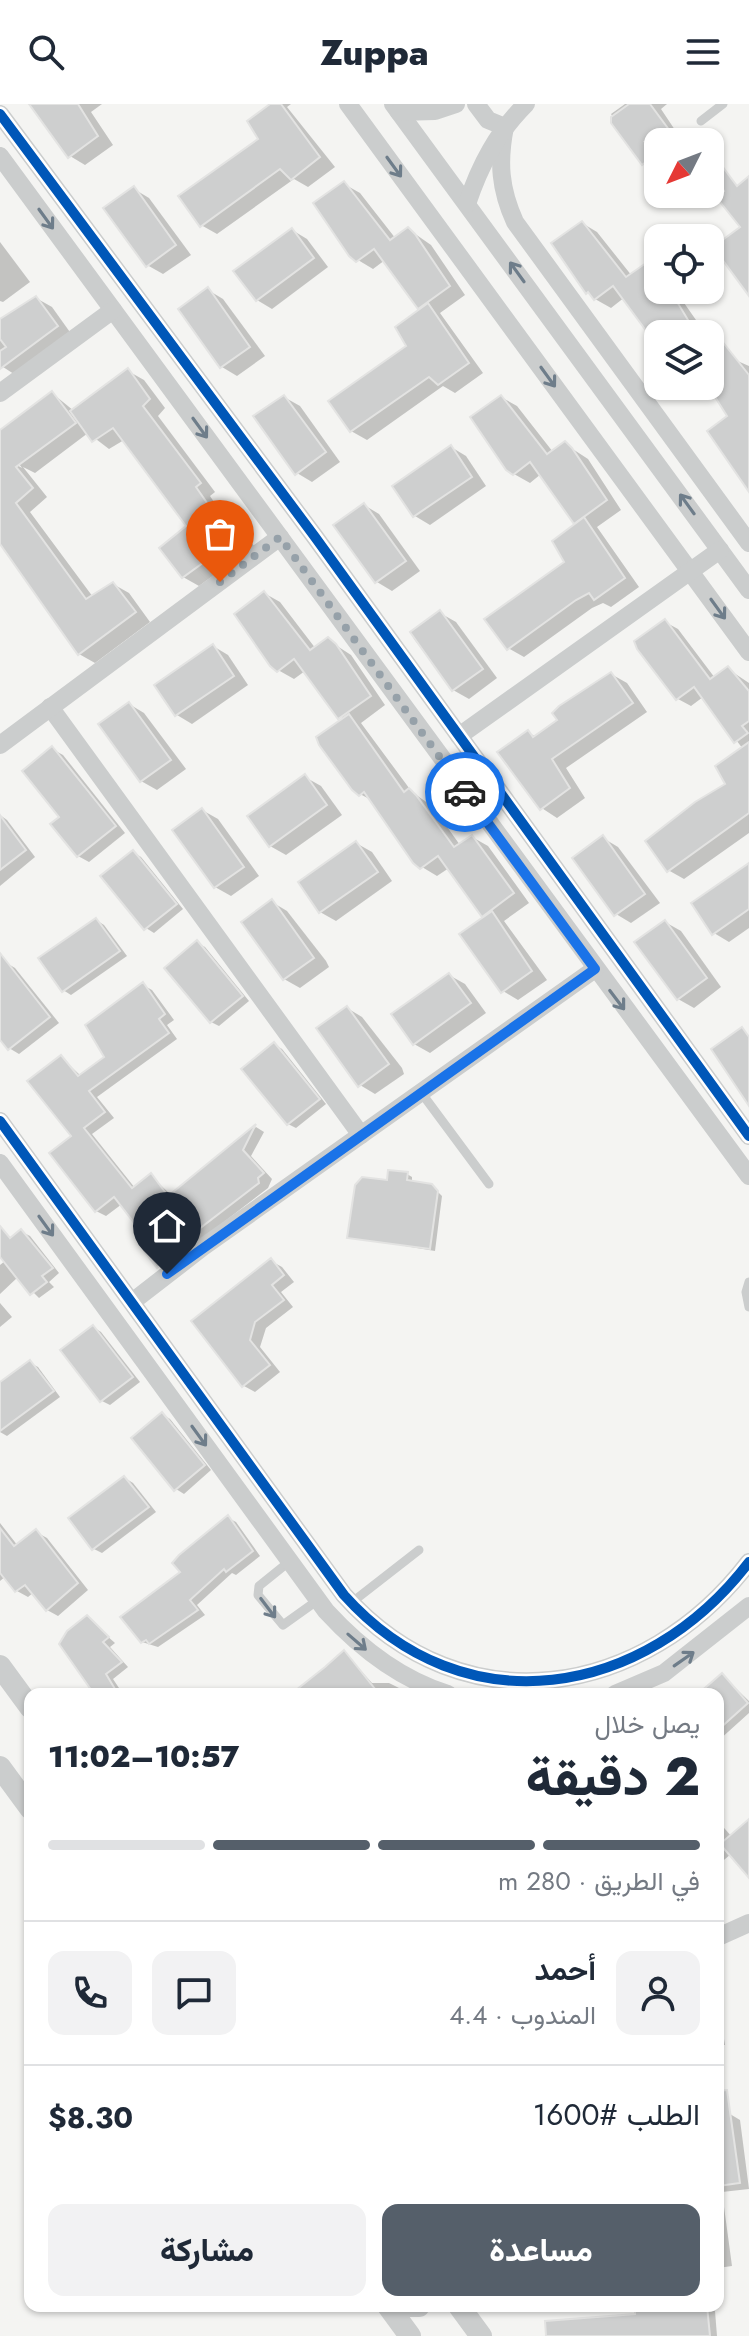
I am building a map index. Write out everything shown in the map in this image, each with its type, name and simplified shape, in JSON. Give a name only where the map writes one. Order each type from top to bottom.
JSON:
[{"type":"street","points":[[348,104],[749,652]]},
{"type":"street","points":[[396,108],[435,111],[456,104]]},
{"type":"street","points":[[476,104],[488,120],[505,127]]},
{"type":"street","points":[[467,204],[483,161],[505,127],[526,104]]},
{"type":"street","points":[[396,108],[749,590]]},
{"type":"street","points":[[0,114],[315,537],[748,1135],[727,1147]]},
{"type":"street","points":[[505,127],[499,164],[507,205],[525,237],[749,543]]},
{"type":"street","points":[[0,156],[749,1176]]},
{"type":"street","points":[[0,393],[113,310]]},
{"type":"street","points":[[565,338],[587,319]]},
{"type":"street","points":[[0,745],[280,537]]},
{"type":"street","points":[[291,553],[315,537]]},
{"type":"street","points":[[459,736],[720,550]]},
{"type":"street","points":[[50,707],[361,1135]]},
{"type":"street","points":[[448,768],[471,753]]},
{"type":"street","points":[[132,1302],[420,1091],[595,969]]},
{"type":"street","points":[[0,1121],[351,1603],[390,1638],[446,1667],[533,1686],[584,1674],[649,1652],[687,1627],[749,1562]]},
{"type":"street","points":[[0,1163],[318,1600],[349,1636],[376,1658],[406,1677],[433,1688]]},
{"type":"street","points":[[629,1688],[664,1673],[749,1606]]},
{"type":"street","points":[[0,1666],[24,1699]]},
{"type":"street","points":[[0,1767],[24,1800]]},
{"type":"street","points":[[724,1934],[749,1923]]},
{"type":"street","points":[[392,2312],[410,2336]]},
{"type":"street","points":[[463,2312],[481,2336]]},
{"type":"lane","points":[[701,121],[723,104]]},
{"type":"lane","points":[[420,1091],[489,1184]]},
{"type":"lane","points":[[749,1282],[746,1292],[749,1307]]},
{"type":"lane","points":[[351,1603],[419,1550]]},
{"type":"lane","points":[[290,1561],[259,1586],[258,1595],[283,1625],[318,1600]]},
{"type":"building","points":[[29,104],[78,104],[98,136],[68,158]]},
{"type":"building","points":[[270,104],[281,104],[320,157],[291,180],[280,169],[200,227],[178,196],[258,139],[247,121]]},
{"type":"building","points":[[629,104],[650,104],[668,128],[644,128],[642,165],[611,123],[611,117]]},
{"type":"building","points":[[724,168],[737,186],[749,176],[749,296],[724,262],[724,239],[740,227],[724,207]]},
{"type":"building","points":[[344,181],[390,240],[408,227],[450,286],[418,309],[374,249],[356,262],[349,256],[313,203]]},
{"type":"building","points":[[134,186],[176,245],[146,267],[103,208]]},
{"type":"building","points":[[582,221],[626,277],[644,264],[644,304],[678,304],[688,320],[644,320],[644,328],[613,286],[594,300],[588,292],[586,294],[551,243]]},
{"type":"building","points":[[292,228],[314,258],[256,301],[233,271]]},
{"type":"building","points":[[208,287],[250,347],[220,368],[178,309]]},
{"type":"building","points":[[36,296],[58,326],[0,369],[0,351],[6,347],[0,339],[0,319]]},
{"type":"building","points":[[428,303],[469,363],[438,385],[429,377],[350,432],[328,401],[406,346],[395,327]]},
{"type":"building","points":[[724,344],[749,375],[749,492],[707,431],[727,416],[717,400],[724,400]]},
{"type":"building","points":[[128,368],[150,399],[143,406],[201,483],[196,487],[212,510],[218,506],[240,536],[182,578],[159,548],[186,526],[113,428],[92,442],[70,411]]},
{"type":"building","points":[[52,391],[76,423],[16,467],[33,488],[16,503],[86,599],[113,582],[136,612],[78,655],[0,544],[0,430]]},
{"type":"building","points":[[284,395],[326,452],[295,475],[253,416]]},
{"type":"building","points":[[501,395],[547,454],[565,441],[607,500],[574,524],[530,462],[513,475],[506,470],[470,417]]},
{"type":"building","points":[[451,445],[472,477],[413,517],[392,486]]},
{"type":"building","points":[[364,503],[406,561],[375,583],[333,525]]},
{"type":"building","points":[[584,517],[625,578],[594,600],[589,593],[576,600],[507,650],[484,619],[564,562],[552,541]]},
{"type":"building","points":[[264,591],[310,650],[328,637],[336,644],[371,696],[338,719],[294,659],[277,672],[270,666],[234,614]]},
{"type":"building","points":[[440,610],[483,669],[452,691],[410,632]]},
{"type":"building","points":[[665,619],[710,679],[728,666],[749,691],[749,721],[742,726],[748,733],[734,743],[694,687],[676,700],[637,649],[634,641]]},
{"type":"building","points":[[213,644],[234,676],[175,716],[154,685]]},
{"type":"building","points":[[611,672],[633,703],[552,759],[570,788],[540,810],[497,752],[528,730],[533,737],[557,720],[552,713],[559,706]]},
{"type":"building","points":[[129,702],[171,760],[140,782],[98,724]]},
{"type":"building","points":[[349,714],[404,792],[409,788],[416,795],[454,847],[472,835],[514,893],[482,917],[438,856],[420,869],[413,863],[364,792],[359,796],[352,790],[319,745],[316,737]]},
{"type":"building","points":[[749,742],[749,813],[667,872],[645,841],[695,802],[725,784],[715,766]]},
{"type":"building","points":[[52,746],[116,826],[77,857],[50,824],[59,817],[22,771]]},
{"type":"building","points":[[305,774],[327,805],[269,847],[247,816]]},
{"type":"building","points":[[202,808],[244,867],[214,888],[172,830]]},
{"type":"building","points":[[0,815],[26,850],[0,870]]},
{"type":"building","points":[[603,835],[645,894],[614,916],[572,858]]},
{"type":"building","points":[[356,841],[378,872],[319,913],[298,882]]},
{"type":"building","points":[[133,850],[177,904],[144,930],[100,876]]},
{"type":"building","points":[[749,863],[749,909],[712,935],[691,903]]},
{"type":"building","points":[[272,899],[314,958],[283,980],[241,922]]},
{"type":"building","points":[[492,911],[532,971],[501,993],[459,934]]},
{"type":"building","points":[[96,918],[120,951],[62,992],[38,958]]},
{"type":"building","points":[[665,920],[707,978],[677,1000],[634,942]]},
{"type":"building","points":[[197,940],[243,996],[210,1023],[164,968]]},
{"type":"building","points":[[0,953],[50,1017],[8,1050],[0,1040]]},
{"type":"building","points":[[449,973],[471,1003],[413,1045],[391,1014]]},
{"type":"building","points":[[143,982],[165,1014],[159,1019],[169,1033],[89,1091],[105,1112],[84,1128],[132,1188],[151,1173],[168,1196],[256,1124],[243,1150],[264,1173],[258,1178],[259,1183],[177,1246],[180,1250],[157,1268],[144,1251],[151,1245],[114,1197],[95,1212],[49,1153],[71,1136],[27,1081],[61,1055],[78,1076],[104,1057],[85,1025]]},
{"type":"building","points":[[347,1006],[389,1064],[358,1087],[316,1028]]},
{"type":"building","points":[[742,1027],[749,1037],[749,1106],[711,1049]]},
{"type":"building","points":[[274,1042],[320,1099],[287,1125],[241,1069]]},
{"type":"building","points":[[388,1170],[408,1172],[407,1180],[432,1184],[438,1191],[430,1249],[347,1238],[355,1185],[362,1177],[387,1180]]},
{"type":"building","points":[[0,1226],[10,1238],[21,1229],[53,1268],[42,1276],[47,1282],[30,1295],[0,1257]]},
{"type":"building","points":[[271,1258],[284,1275],[272,1285],[284,1300],[255,1322],[250,1340],[270,1365],[242,1387],[191,1321]]},
{"type":"building","points":[[93,1325],[133,1377],[100,1402],[60,1350]]},
{"type":"building","points":[[30,1360],[54,1391],[0,1431],[0,1382]]},
{"type":"building","points":[[162,1412],[205,1465],[174,1491],[131,1438]]},
{"type":"building","points":[[124,1476],[149,1507],[92,1550],[68,1518]]},
{"type":"building","points":[[228,1515],[253,1551],[226,1572],[224,1569],[190,1600],[198,1610],[149,1644],[146,1640],[141,1643],[120,1617],[180,1572],[172,1563]]},
{"type":"building","points":[[0,1528],[14,1546],[36,1529],[78,1583],[46,1611],[25,1585],[15,1592],[0,1573]]},
{"type":"building","points":[[87,1615],[109,1637],[103,1642],[122,1662],[106,1674],[114,1688],[90,1688],[59,1644],[67,1631]]},
{"type":"building","points":[[344,1650],[374,1688],[299,1688]]},
{"type":"building","points":[[722,1673],[748,1703],[724,1725],[724,1688],[705,1688]]},
{"type":"building","points":[[749,1819],[749,1878],[724,1849],[724,1841]]},
{"type":"building","points":[[724,2090],[727,2090],[740,2183],[724,2185]]},
{"type":"building","points":[[708,2312],[710,2336],[546,2336],[545,2321]]},
{"type":"cycle path","points":[[0,114],[315,537],[749,1136]]},
{"type":"cycle path","points":[[0,1121],[344,1595],[392,1638],[443,1666],[497,1679],[552,1680],[607,1668],[659,1643],[707,1608],[749,1562]]},
{"type":"way so far","points":[[220,582],[280,537],[465,792]]},
{"type":"route","points":[[167,1274],[595,969],[465,792]]}]
